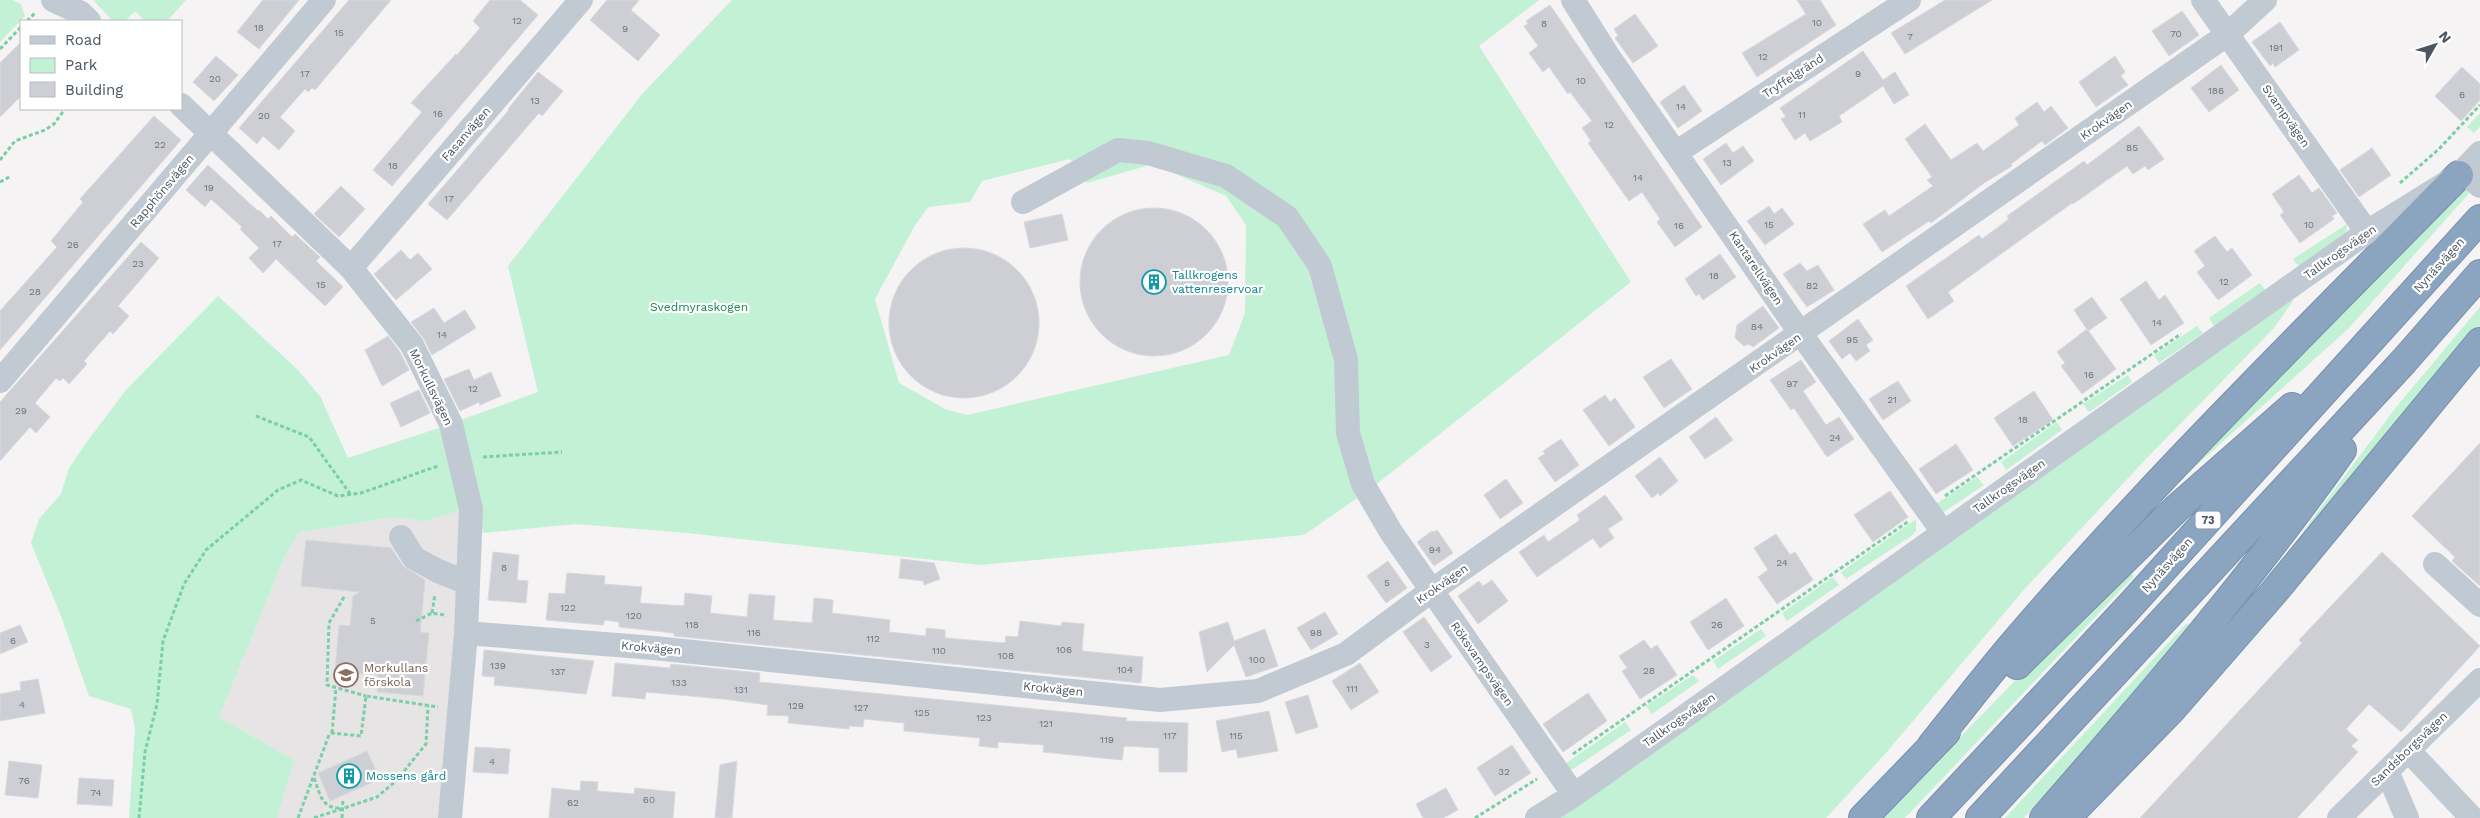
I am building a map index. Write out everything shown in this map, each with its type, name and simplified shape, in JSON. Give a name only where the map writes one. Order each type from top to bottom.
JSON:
[{"type":"highway","points":[[1932,745],[2010,648],[2086,561],[2196,444],[2467,177]]},
{"type":"highway","name":"Nynäsvägen","points":[[1931,818],[2128,608],[2480,219]]},
{"type":"highway","points":[[1980,818],[2404,361],[2480,274]]},
{"type":"highway","points":[[2066,818],[2172,709],[2274,592],[2480,342]]},
{"type":"highway","points":[[1863,818],[1932,745],[2177,508],[2254,438],[2365,348]]},
{"type":"highway","points":[[2044,818],[2165,678],[2270,547],[2327,472],[2404,361]]},
{"type":"street","points":[[53,0],[82,12]]},
{"type":"street","name":"Rapphönsvägen","points":[[0,381],[324,0]]},
{"type":"street","name":"Fasanvägen","points":[[351,268],[580,0]]},
{"type":"street","name":"Kantarellvägen","points":[[1573,0],[1607,54],[1677,152],[1801,334],[1943,532]]},
{"type":"street","name":"Tryffelgränd","points":[[1677,152],[1909,0]]},
{"type":"street","name":"Svampvägen","points":[[2203,0],[2367,232]]},
{"type":"street","name":"Krokvägen","points":[[467,626],[654,648],[1160,700],[1258,692],[1346,654],[1431,591],[2228,34],[2265,0]]},
{"type":"street","name":"Morkullsvägen","points":[[182,106],[351,268],[412,345],[451,424],[471,509],[467,626],[450,818]]},
{"type":"street","name":"Röksvampsvägen","points":[[1023,202],[1118,150],[1148,153],[1226,176],[1287,217],[1320,266],[1346,360],[1348,433],[1362,484],[1391,532],[1431,591],[1574,795]]},
{"type":"street","name":"Tallkrogsvägen","points":[[1537,818],[1574,795],[2367,232],[2467,177],[2480,153]]},
{"type":"street","points":[[402,538],[414,558],[468,584]]},
{"type":"street","points":[[2435,564],[2480,605]]},
{"type":"street","name":"Sandsborgsvägen","points":[[2339,818],[2480,680]]},
{"type":"street","points":[[2408,750],[2472,818]]},
{"type":"street","points":[[2387,771],[2407,818]]},
{"type":"path","points":[[0,49],[20,28]]},
{"type":"path","points":[[2394,188],[2439,149],[2480,105]]},
{"type":"path","points":[[0,160],[15,141],[45,130],[54,124],[64,110]]},
{"type":"path","points":[[0,182],[11,176]]},
{"type":"path","points":[[1475,818],[1555,768],[1926,508],[2188,329]]},
{"type":"path","points":[[256,416],[308,437],[351,495]]},
{"type":"path","points":[[139,818],[144,752],[157,704],[163,641],[184,584],[206,550],[278,490],[301,480],[338,496],[351,495],[459,459],[562,452]]},
{"type":"path","points":[[344,597],[329,623],[327,685],[366,696],[460,710]]},
{"type":"path","points":[[416,621],[432,614],[467,626]]},
{"type":"path","points":[[298,818],[332,732],[336,688]]},
{"type":"path","points":[[332,732],[361,736],[366,696]]},
{"type":"path","points":[[314,818],[377,797],[414,761],[426,744],[428,706]]},
{"type":"path","points":[[314,777],[327,806],[343,808]]},
{"type":"path","points":[[342,818],[343,799]]},
{"type":"shaded area","name":"Morkullans förskola","points":[[462,510],[460,632],[440,818],[277,818],[294,760],[219,717],[284,558],[299,532],[384,518],[408,518],[423,522]]},
{"type":"green space","points":[[0,0],[12,0],[21,4],[25,16],[0,42]]},
{"type":"green space","points":[[93,0],[186,0],[168,20],[144,20],[135,11],[126,20],[112,20]]},
{"type":"green space","name":"Svedmyraskogen","points":[[732,0],[1539,0],[1479,46],[1631,282],[1373,487],[1304,535],[980,565],[687,533],[576,524],[483,533],[475,473],[458,421],[538,392],[508,266],[643,93]],"holes":[[[1070,159],[1087,183],[1153,164],[1226,196],[1246,225],[1245,313],[1229,355],[967,415],[945,409],[899,383],[875,299],[914,227],[928,207],[970,202],[982,181]]]},
{"type":"green space","points":[[2480,113],[2480,127],[2474,133],[2467,127]]},
{"type":"green space","points":[[2463,186],[2471,191],[2349,328],[2189,472],[2186,470]]},
{"type":"green space","points":[[2347,224],[2346,232],[2341,238],[2299,267],[2293,259]]},
{"type":"green space","points":[[2260,283],[2265,290],[2214,326],[2209,318]]},
{"type":"green space","points":[[218,296],[297,369],[320,396],[348,458],[442,427],[462,510],[423,522],[408,518],[384,518],[299,532],[284,558],[219,717],[294,760],[277,818],[129,818],[135,728],[131,709],[89,696],[61,616],[31,543],[39,519],[61,494],[69,468],[126,390]]},
{"type":"green space","points":[[2290,299],[2293,301],[2273,329],[2145,460],[2022,592],[1885,754],[1826,818],[1556,818]]},
{"type":"green space","points":[[2480,307],[2480,326],[2308,535],[2302,533],[2397,406]]},
{"type":"green space","points":[[2197,326],[2203,333],[2159,363],[2154,355]]},
{"type":"green space","points":[[2128,375],[2132,382],[2089,412],[2083,404]]},
{"type":"green space","points":[[2057,422],[2062,430],[2006,470],[2001,462]]},
{"type":"green space","points":[[1977,477],[1984,485],[1945,511],[1940,512],[1933,506]]},
{"type":"green space","points":[[1916,519],[1916,531],[1911,536],[1846,579],[1841,572]]},
{"type":"green space","points":[[2126,567],[2134,576],[1905,818],[1881,818]]},
{"type":"green space","points":[[1833,577],[1839,585],[1787,621],[1782,613]]},
{"type":"green space","points":[[2187,623],[2192,627],[2024,818],[2005,818]]},
{"type":"green space","points":[[1761,629],[1766,636],[1718,669],[1713,661]]},
{"type":"green space","points":[[1693,675],[1699,681],[1652,714],[1646,706]]},
{"type":"green space","points":[[1625,722],[1631,730],[1573,769],[1566,769],[1562,766]]},
{"type":"building","points":[[263,0],[299,0],[259,49],[237,32]]},
{"type":"building","points":[[349,0],[391,0],[315,90],[312,88],[308,92],[305,89],[280,117],[295,131],[279,150],[263,136],[257,144],[239,128]]},
{"type":"building","points":[[490,0],[520,0],[538,15],[392,186],[373,170],[422,112],[411,103],[480,28],[473,21]]},
{"type":"building","points":[[607,0],[639,0],[631,10],[660,35],[638,61],[590,20]]},
{"type":"building","points":[[1797,0],[1820,0],[1836,25],[1757,77],[1742,53],[1806,14]]},
{"type":"building","points":[[1945,0],[1992,0],[1905,54],[1891,33]]},
{"type":"building","points":[[1550,5],[1702,227],[1675,247],[1657,222],[1660,219],[1642,192],[1629,201],[1588,143],[1591,141],[1582,128],[1592,121],[1570,92],[1568,94],[1549,67],[1543,72],[1529,53],[1538,46],[1524,26],[1528,24],[1526,21]]},
{"type":"building","points":[[2182,11],[2199,35],[2169,56],[2152,31]]},
{"type":"building","points":[[1635,14],[1658,46],[1633,63],[1615,38],[1618,36],[1614,29]]},
{"type":"building","points":[[2280,22],[2299,50],[2275,67],[2273,63],[2270,66],[2252,42]]},
{"type":"building","points":[[20,43],[20,97],[0,117],[0,63]]},
{"type":"building","points":[[1863,51],[1883,80],[1895,72],[1909,95],[1894,104],[1883,86],[1839,116],[1842,122],[1810,141],[1805,133],[1795,140],[1781,119],[1786,117],[1780,108]]},
{"type":"building","points":[[216,56],[238,75],[214,101],[193,82]]},
{"type":"building","points":[[2115,56],[2125,72],[2121,76],[2128,85],[2096,107],[2079,82]]},
{"type":"building","points":[[2221,65],[2239,90],[2209,112],[2191,88]]},
{"type":"building","points":[[2462,67],[2480,84],[2480,100],[2461,121],[2435,96]]},
{"type":"building","points":[[538,72],[563,91],[542,116],[539,113],[447,220],[428,204],[509,110]]},
{"type":"building","points":[[1684,85],[1702,111],[1678,128],[1660,102]]},
{"type":"building","points":[[2037,102],[2044,112],[2051,106],[2068,128],[2045,145],[2042,141],[2011,164],[2012,166],[1984,183],[1931,223],[1929,221],[1882,252],[1863,224],[1885,210],[1889,216],[1933,186],[1927,180],[1932,177],[1905,139],[1925,124],[1951,160],[1977,143],[1983,151],[2019,125],[2015,118]]},
{"type":"building","points":[[154,116],[181,140],[0,350],[0,311],[57,247],[51,241],[83,202],[80,199]]},
{"type":"building","points":[[2139,126],[2164,159],[2148,170],[2145,166],[2133,174],[2127,166],[2072,203],[1948,292],[1954,301],[1928,319],[1906,286],[1979,235],[1982,239],[2009,219],[2007,216],[2084,161],[2087,165]]},
{"type":"building","points":[[1726,143],[1733,153],[1743,146],[1754,161],[1721,185],[1703,159]]},
{"type":"building","points":[[2372,148],[2391,175],[2359,197],[2340,170]]},
{"type":"building","points":[[208,165],[258,211],[268,219],[271,216],[292,237],[295,234],[320,257],[316,261],[343,287],[325,306],[276,259],[263,273],[249,258],[259,248],[240,229],[242,227],[211,199],[205,207],[186,190]]},
{"type":"building","points":[[2299,175],[2312,193],[2319,188],[2337,213],[2332,216],[2334,219],[2300,243],[2280,215],[2284,212],[2272,194]]},
{"type":"building","points":[[341,186],[365,209],[339,237],[314,214]]},
{"type":"building","points":[[1769,206],[1774,214],[1782,208],[1794,224],[1765,245],[1747,221]]},
{"type":"building","name":"Tallkrogens vattenreservoar","points":[[1154,208],[1182,213],[1207,229],[1223,254],[1228,282],[1223,310],[1207,335],[1182,351],[1154,356],[1126,351],[1101,335],[1085,310],[1080,282],[1085,254],[1101,229],[1126,213]]},
{"type":"building","points":[[1062,214],[1068,240],[1030,248],[1024,222]]},
{"type":"building","points":[[2215,236],[2227,252],[2232,248],[2252,275],[2218,300],[2197,272],[2205,266],[2194,251]]},
{"type":"building","points":[[141,242],[159,258],[118,306],[129,316],[113,334],[110,331],[84,361],[87,364],[69,384],[63,378],[60,381],[56,378],[35,403],[50,417],[36,433],[30,427],[0,461],[0,402]]},
{"type":"building","points":[[964,248],[993,254],[1017,270],[1033,294],[1039,323],[1033,352],[1017,376],[993,392],[964,398],[935,392],[911,376],[895,352],[889,323],[895,294],[911,270],[935,254]]},
{"type":"building","points":[[401,250],[410,260],[418,253],[432,269],[396,300],[374,274]]},
{"type":"building","points":[[1720,254],[1736,277],[1703,300],[1699,294],[1696,296],[1685,279]]},
{"type":"building","points":[[1800,263],[1807,271],[1818,265],[1834,290],[1807,307],[1783,274]]},
{"type":"building","points":[[2146,281],[2159,300],[2165,295],[2184,323],[2151,345],[2120,299]]},
{"type":"building","points":[[2092,297],[2107,318],[2088,331],[2074,310]]},
{"type":"building","points":[[1763,306],[1779,328],[1753,347],[1749,344],[1744,346],[1735,338],[1737,325]]},
{"type":"building","points":[[434,308],[444,323],[465,310],[476,328],[432,355],[424,339],[411,322]]},
{"type":"building","points":[[1858,319],[1873,340],[1866,345],[1870,351],[1856,361],[1850,353],[1842,359],[1829,341]]},
{"type":"building","points":[[2087,329],[2116,369],[2082,394],[2061,366],[2065,363],[2057,352]]},
{"type":"building","points":[[388,336],[400,352],[409,370],[382,386],[365,350]]},
{"type":"building","points":[[1671,359],[1692,389],[1664,408],[1643,377]]},
{"type":"building","points":[[1801,360],[1816,382],[1803,391],[1826,425],[1839,417],[1854,439],[1827,457],[1794,408],[1791,410],[1770,380]]},
{"type":"building","points":[[469,369],[474,380],[491,372],[501,396],[480,405],[479,402],[460,411],[444,379]]},
{"type":"building","points":[[1898,381],[1911,401],[1883,420],[1869,399]]},
{"type":"building","points":[[419,390],[430,413],[401,427],[390,403]]},
{"type":"building","points":[[2034,391],[2053,420],[2013,446],[1994,418]]},
{"type":"building","points":[[1605,395],[1610,402],[1615,398],[1635,427],[1609,446],[1583,410]]},
{"type":"building","points":[[1716,417],[1733,440],[1705,459],[1689,437]]},
{"type":"building","points":[[1561,439],[1579,465],[1555,482],[1538,458],[1545,454],[1543,451]]},
{"type":"building","points":[[2480,443],[2480,586],[2452,561],[2455,557],[2412,516]]},
{"type":"building","points":[[1956,444],[1973,470],[1936,494],[1919,469]]},
{"type":"building","points":[[1660,457],[1678,481],[1660,496],[1658,493],[1652,498],[1635,476]]},
{"type":"building","points":[[1506,479],[1523,503],[1500,519],[1484,495]]},
{"type":"building","points":[[1890,491],[1908,517],[1873,542],[1854,515]]},
{"type":"building","points":[[1605,495],[1623,519],[1608,529],[1614,538],[1600,548],[1593,538],[1537,577],[1519,552],[1544,535],[1548,542],[1580,520],[1577,515]]},
{"type":"building","points":[[1437,530],[1453,553],[1434,566],[1417,542],[1432,531]]},
{"type":"building","points":[[1776,534],[1790,555],[1795,552],[1813,580],[1777,604],[1758,577],[1768,570],[1754,548]]},
{"type":"building","points":[[306,540],[391,548],[403,566],[425,580],[420,632],[429,633],[423,696],[377,692],[378,675],[335,671],[339,625],[350,626],[353,596],[360,592],[301,586]]},
{"type":"building","points":[[493,552],[519,555],[517,580],[528,581],[526,603],[488,600]]},
{"type":"building","points":[[2382,552],[2480,646],[2401,732],[2369,704],[2346,729],[2358,740],[2351,746],[2358,752],[2297,818],[2140,818],[2302,643],[2299,640]]},
{"type":"building","points":[[901,559],[934,563],[940,579],[924,585],[923,581],[899,578]]},
{"type":"building","points":[[1388,561],[1407,588],[1386,603],[1367,576]]},
{"type":"building","points":[[567,573],[605,576],[604,584],[642,587],[640,603],[684,606],[685,593],[712,596],[710,613],[747,617],[749,594],[775,596],[773,620],[812,623],[814,598],[833,600],[832,613],[890,620],[889,632],[926,636],[926,628],[945,630],[945,638],[1005,643],[1006,636],[1018,637],[1020,621],[1061,626],[1062,622],[1084,624],[1082,651],[1143,657],[1141,683],[674,636],[674,633],[619,627],[619,622],[605,620],[603,625],[546,620],[549,593],[565,594]]},
{"type":"building","points":[[1492,580],[1508,601],[1478,624],[1458,596],[1479,581],[1483,586]]},
{"type":"building","points":[[1726,598],[1744,626],[1708,650],[1690,622]]},
{"type":"building","points":[[1325,612],[1338,634],[1311,650],[1297,628]]},
{"type":"building","points":[[1424,617],[1452,657],[1431,672],[1403,632]]},
{"type":"building","points":[[1228,622],[1234,641],[1265,629],[1278,666],[1246,677],[1234,645],[1207,672],[1199,632]]},
{"type":"building","points":[[20,625],[28,642],[0,654],[0,633]]},
{"type":"building","points":[[1644,640],[1651,649],[1657,645],[1677,675],[1640,699],[1622,671],[1627,668],[1619,656]]},
{"type":"building","points":[[484,650],[594,661],[586,694],[494,685],[495,677],[482,676]]},
{"type":"building","points":[[615,663],[670,668],[671,664],[760,673],[759,682],[1127,718],[1126,721],[1188,723],[1187,772],[1159,772],[1159,748],[1124,746],[1122,760],[1043,752],[1044,745],[998,742],[998,748],[979,746],[980,738],[904,731],[904,723],[864,719],[863,727],[849,726],[849,729],[788,723],[789,716],[767,715],[768,705],[723,699],[646,692],[645,699],[612,696]]},
{"type":"building","points":[[1360,663],[1379,692],[1351,710],[1332,681]]},
{"type":"building","points":[[38,679],[45,713],[0,721],[0,694],[21,690],[20,682]]},
{"type":"building","points":[[1588,693],[1607,721],[1563,752],[1543,724]]},
{"type":"building","points":[[1308,695],[1318,727],[1296,734],[1285,702]]},
{"type":"building","points":[[1269,711],[1278,751],[1238,758],[1236,749],[1222,752],[1216,721]]},
{"type":"building","points":[[1512,745],[1531,773],[1495,796],[1477,768]]},
{"type":"building","points":[[475,747],[510,749],[508,774],[473,772]]},
{"type":"building","name":"Mossens gård","points":[[367,751],[380,779],[330,801],[318,773]]},
{"type":"building","points":[[9,761],[42,765],[38,798],[5,795]]},
{"type":"building","points":[[737,761],[732,818],[715,818],[720,765]]},
{"type":"building","points":[[79,778],[114,780],[112,806],[77,804]]},
{"type":"building","points":[[581,781],[598,782],[597,791],[634,794],[635,788],[675,792],[673,818],[549,818],[552,788],[580,791]]},
{"type":"building","points":[[1446,788],[1458,810],[1443,818],[1423,818],[1416,804]]},
{"type":"place","name":"Tallkrogens vattenreservoar","points":[[1154,282]]},
{"type":"place","name":"Morkullans förskola","points":[[346,675]]},
{"type":"place","name":"Mossens gård","points":[[349,776]]}]
